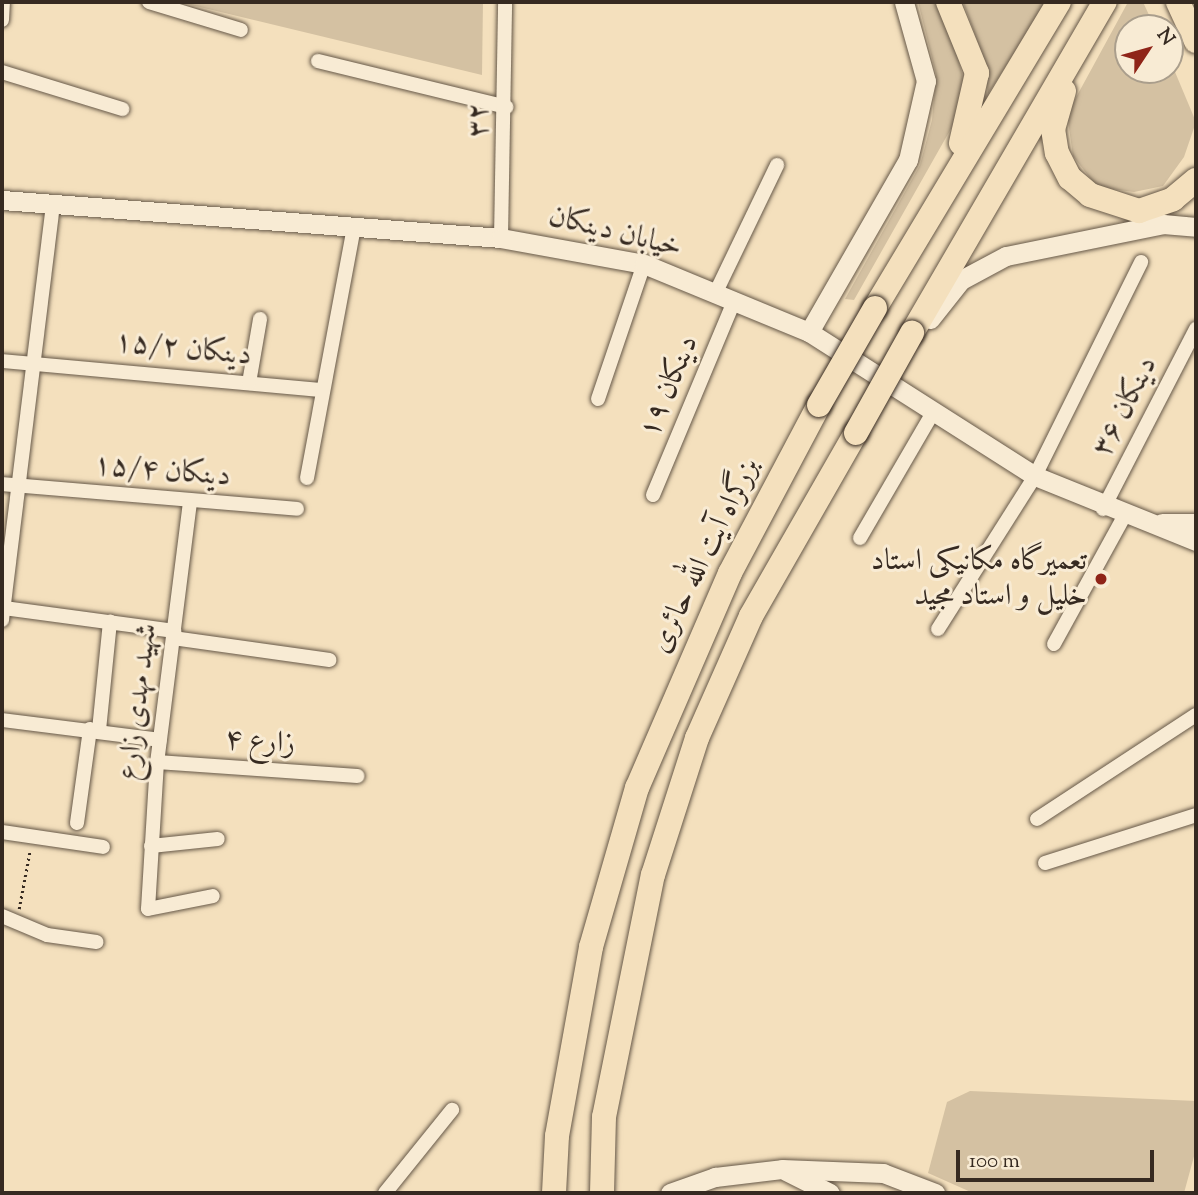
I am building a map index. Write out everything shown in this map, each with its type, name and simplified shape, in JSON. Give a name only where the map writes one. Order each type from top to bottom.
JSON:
[{"type":"highway","points":[[941,197],[974,107],[977,73],[948,2]]},
{"type":"highway","name":"بزرگراه آیت الله حائری","points":[[554,1193],[557,1136],[591,947],[637,788],[730,573],[819,405],[1059,2]]},
{"type":"highway","points":[[602,1193],[604,1117],[653,875],[697,737],[751,616],[1105,2]]},
{"type":"highway","points":[[1178,2],[1196,41]]},
{"type":"highway","points":[[1086,34],[1053,128],[1070,178],[1105,204],[1139,211],[1173,199],[1196,180]]},
{"type":"main road","points":[[809,332],[908,160],[926,81],[904,2]]},
{"type":"main road","name":"خیابان دینکان","points":[[2,200],[501,238],[644,264],[735,299],[809,332],[931,416],[1035,476],[1103,509],[1154,524]]},
{"type":"main road","points":[[889,373],[961,280],[981,267],[1163,224],[1196,228]]},
{"type":"main road","points":[[1154,524],[1196,523]]},
{"type":"main road","points":[[1154,524],[1196,541]]},
{"type":"main road","points":[[670,1193],[715,1177],[782,1169],[883,1173],[935,1193]]},
{"type":"main road","points":[[782,1169],[830,1193]]},
{"type":"street","points":[[2,20],[3,2]]},
{"type":"street","points":[[149,2],[241,30]]},
{"type":"street","name":"۳۲","points":[[501,238],[506,107],[505,2]]},
{"type":"street","points":[[318,61],[506,107]]},
{"type":"street","points":[[2,72],[122,109]]},
{"type":"street","points":[[716,292],[777,165]]},
{"type":"street","points":[[53,204],[23,485],[5,581],[3,614],[110,622],[329,660]]},
{"type":"street","points":[[307,478],[354,227]]},
{"type":"street","points":[[938,629],[1035,476],[1141,262]]},
{"type":"street","points":[[598,399],[644,264]]},
{"type":"street","name":"۱۹ دینکان","points":[[653,495],[735,299]]},
{"type":"street","points":[[249,383],[260,319]]},
{"type":"street","name":"۳۶ دینکان","points":[[1103,509],[1196,329]]},
{"type":"street","name":"۱۵/۲ دینکان","points":[[2,361],[37,362],[323,390]]},
{"type":"street","points":[[860,538],[931,416]]},
{"type":"street","name":"۱۵/۴ دینکان","points":[[2,484],[297,509]]},
{"type":"street","name":"شهید مهدی زارع","points":[[190,502],[157,762],[148,909],[213,896]]},
{"type":"street","points":[[1054,644],[1125,515]]},
{"type":"street","points":[[77,823],[110,622]]},
{"type":"street","points":[[1037,819],[1196,715]]},
{"type":"street","points":[[2,720],[160,740]]},
{"type":"street","name":"۴ زارع","points":[[157,762],[358,776]]},
{"type":"street","points":[[1045,863],[1196,815]]},
{"type":"street","points":[[2,832],[32,841],[103,847]]},
{"type":"street","points":[[151,846],[218,839]]},
{"type":"street","points":[[2,916],[47,935],[97,942]]},
{"type":"street","points":[[385,1193],[452,1110]]},
{"type":"path","points":[[16,922],[32,841]]},
{"type":"shaded area","points":[[179,2],[483,2],[482,75]]},
{"type":"shaded area","points":[[918,2],[937,2],[951,29],[963,78],[961,111],[854,300],[845,299],[920,165],[932,120],[936,74]]},
{"type":"shaded area","points":[[963,2],[1047,2],[988,94],[984,59]]},
{"type":"shaded area","points":[[1128,2],[1143,2],[1149,14],[1121,14]]},
{"type":"shaded area","points":[[1114,28],[1114,84],[1180,84],[1196,122],[1184,157],[1163,186],[1134,192],[1097,187],[1073,156],[1067,114]]},
{"type":"shaded area","points":[[970,1091],[1196,1101],[1196,1149],[1184,1193],[973,1193],[928,1173],[947,1102]]},
{"type":"place","name":"تعمیرگاه مکانیکی استاد خلیل و استاد مجید","points":[[1101,579]]}]
